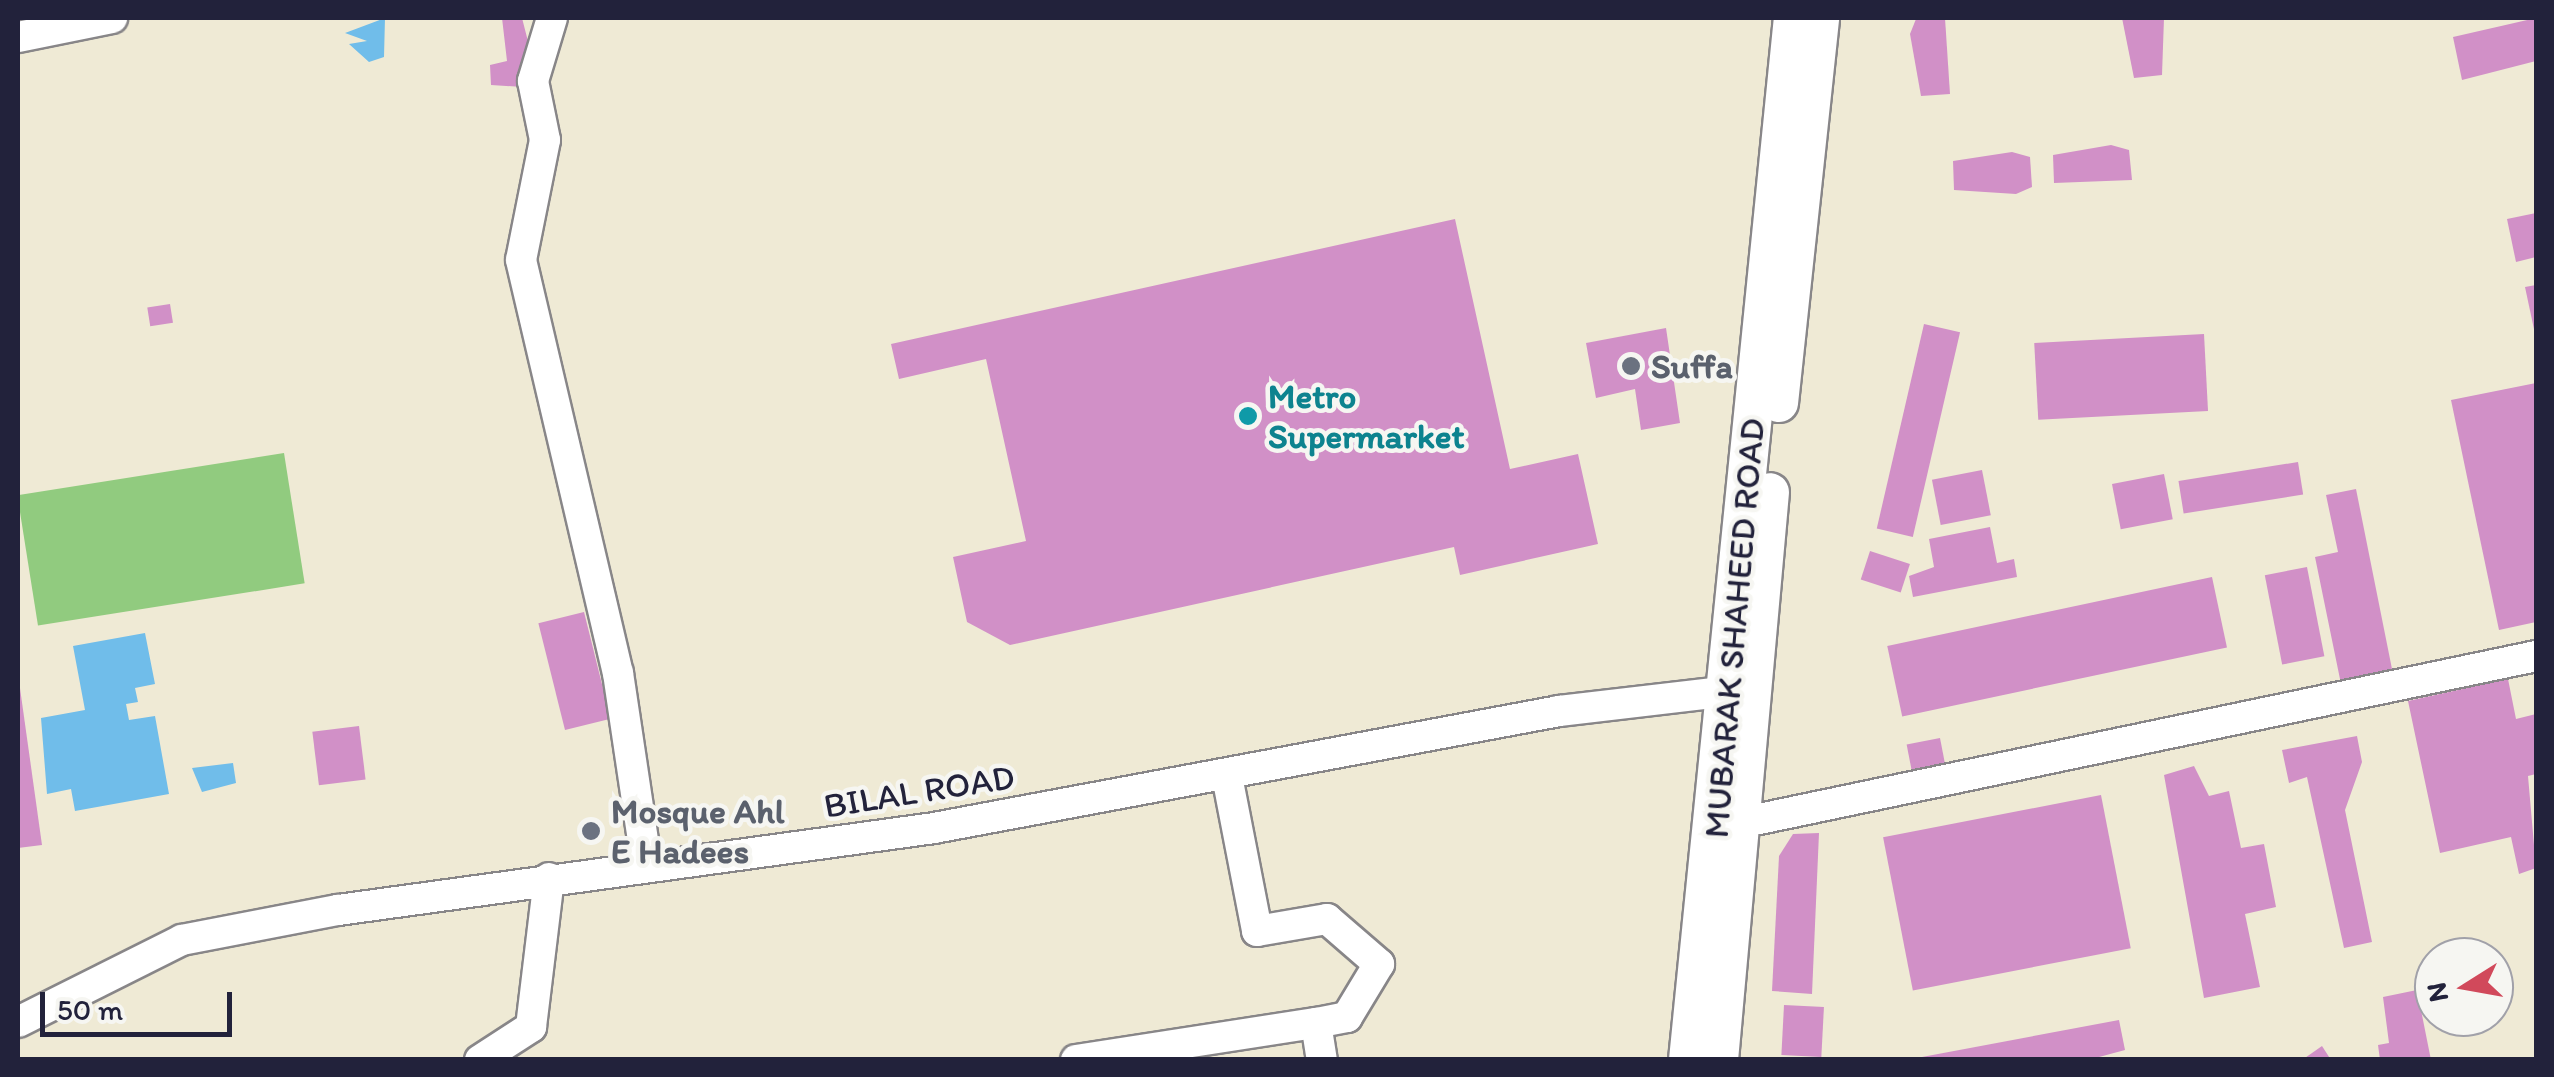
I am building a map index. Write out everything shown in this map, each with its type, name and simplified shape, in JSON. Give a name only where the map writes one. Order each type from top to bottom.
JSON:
[{"type":"main road","name":"MUBARAK SHAHEED ROAD","points":[[1688,1060],[1793,18]]},
{"type":"main road","name":"MUBARAK SHAHEED ROAD","points":[[1718,1060],[1745,822],[1820,18]]},
{"type":"street","points":[[18,37],[112,18]]},
{"type":"street","points":[[552,18],[533,82],[544,140],[521,260],[618,673],[647,866]]},
{"type":"street","points":[[1745,822],[2536,656]]},
{"type":"street","name":"BILAL ROAD","points":[[18,1022],[182,940],[548,878],[1227,776],[1559,711],[1728,690]]},
{"type":"street","points":[[1076,1060],[1347,1017],[1379,964],[1327,919],[1257,931],[1227,776]]},
{"type":"street","points":[[480,1060],[531,1027],[548,878]]},
{"type":"street","points":[[1316,1023],[1322,1060]]},
{"type":"green space","points":[[284,453],[305,583],[38,626],[18,495]]},
{"type":"water","points":[[385,18],[384,57],[369,62],[349,44],[367,41],[345,33]]},
{"type":"water","points":[[145,633],[155,684],[135,688],[138,702],[126,704],[129,720],[155,716],[169,794],[75,811],[71,789],[47,794],[41,718],[85,710],[73,646]]},
{"type":"water","points":[[233,763],[236,783],[202,792],[192,768]]},
{"type":"building","points":[[502,18],[522,18],[532,57],[523,87],[491,85],[490,65],[507,61]]},
{"type":"building","points":[[1945,18],[1950,94],[1921,96],[1910,34],[1916,19]]},
{"type":"building","points":[[2122,18],[2164,18],[2162,75],[2134,78]]},
{"type":"building","points":[[2536,18],[2536,61],[2462,80],[2453,37]]},
{"type":"building","points":[[2111,145],[2129,150],[2132,180],[2054,183],[2053,155]]},
{"type":"building","points":[[2012,152],[2030,157],[2032,187],[2016,194],[1954,190],[1953,161]]},
{"type":"building","points":[[2536,213],[2536,257],[2516,262],[2507,219]]},
{"type":"building","name":"Metro Supermarket","points":[[1455,219],[1510,469],[1578,454],[1598,544],[1460,575],[1454,547],[1010,645],[967,622],[953,557],[1026,541],[986,359],[899,379],[891,344]]},
{"type":"building","points":[[2536,285],[2536,334],[2535,334],[2525,287]]},
{"type":"building","points":[[170,304],[173,323],[150,326],[147,308]]},
{"type":"building","points":[[1924,324],[1960,332],[1913,537],[1877,529]]},
{"type":"building","name":"Suffa","points":[[1666,328],[1680,423],[1641,430],[1635,389],[1596,398],[1586,343]]},
{"type":"building","points":[[2204,334],[2208,411],[2038,420],[2034,343]]},
{"type":"building","points":[[2536,383],[2536,622],[2499,630],[2451,400]]},
{"type":"building","points":[[2298,462],[2303,495],[2184,514],[2178,481]]},
{"type":"building","points":[[1982,470],[1991,515],[1941,525],[1932,480]]},
{"type":"building","points":[[2164,474],[2173,519],[2121,529],[2112,484]]},
{"type":"building","points":[[2356,489],[2393,674],[2341,684],[2315,557],[2338,552],[2326,495]]},
{"type":"building","points":[[1990,527],[1997,563],[2014,559],[2017,577],[1913,597],[1909,576],[1934,567],[1929,539]]},
{"type":"building","points":[[1870,551],[1910,564],[1901,593],[1861,580]]},
{"type":"building","points":[[2307,567],[2324,656],[2282,665],[2265,575]]},
{"type":"building","points":[[2212,577],[2227,647],[1902,716],[1887,646]]},
{"type":"building","points":[[584,612],[611,719],[565,730],[538,623]]},
{"type":"building","points":[[18,674],[42,845],[18,848]]},
{"type":"building","points":[[2508,679],[2516,719],[2536,714],[2536,774],[2528,776],[2536,868],[2519,874],[2511,837],[2440,853],[2408,701]]},
{"type":"building","points":[[359,726],[366,780],[319,785],[312,732]]},
{"type":"building","points":[[2357,736],[2362,762],[2345,810],[2372,942],[2344,948],[2307,777],[2289,783],[2282,750]]},
{"type":"building","points":[[1940,738],[1946,769],[1913,776],[1907,744]]},
{"type":"building","points":[[2194,766],[2209,796],[2229,791],[2241,848],[2264,844],[2276,907],[2245,914],[2260,987],[2204,998],[2164,775]]},
{"type":"building","points":[[2101,795],[2131,948],[1913,990],[1883,837]]},
{"type":"building","points":[[1819,833],[1812,994],[1772,991],[1779,856],[1793,834]]},
{"type":"building","points":[[2414,991],[2414,1037],[2426,1037],[2431,1060],[2380,1060],[2378,1045],[2389,1043],[2383,997]]},
{"type":"building","points":[[1784,1005],[1824,1007],[1821,1057],[1781,1055]]},
{"type":"building","points":[[2119,1020],[2125,1050],[2088,1060],[1906,1060]]},
{"type":"building","points":[[2322,1046],[2331,1060],[2302,1060]]},
{"type":"place","name":"Suffa","points":[[1631,366]]},
{"type":"place","name":"Metro Supermarket","points":[[1248,416]]},
{"type":"place","name":"Mosque Ahl E Hadees","points":[[591,831]]}]
